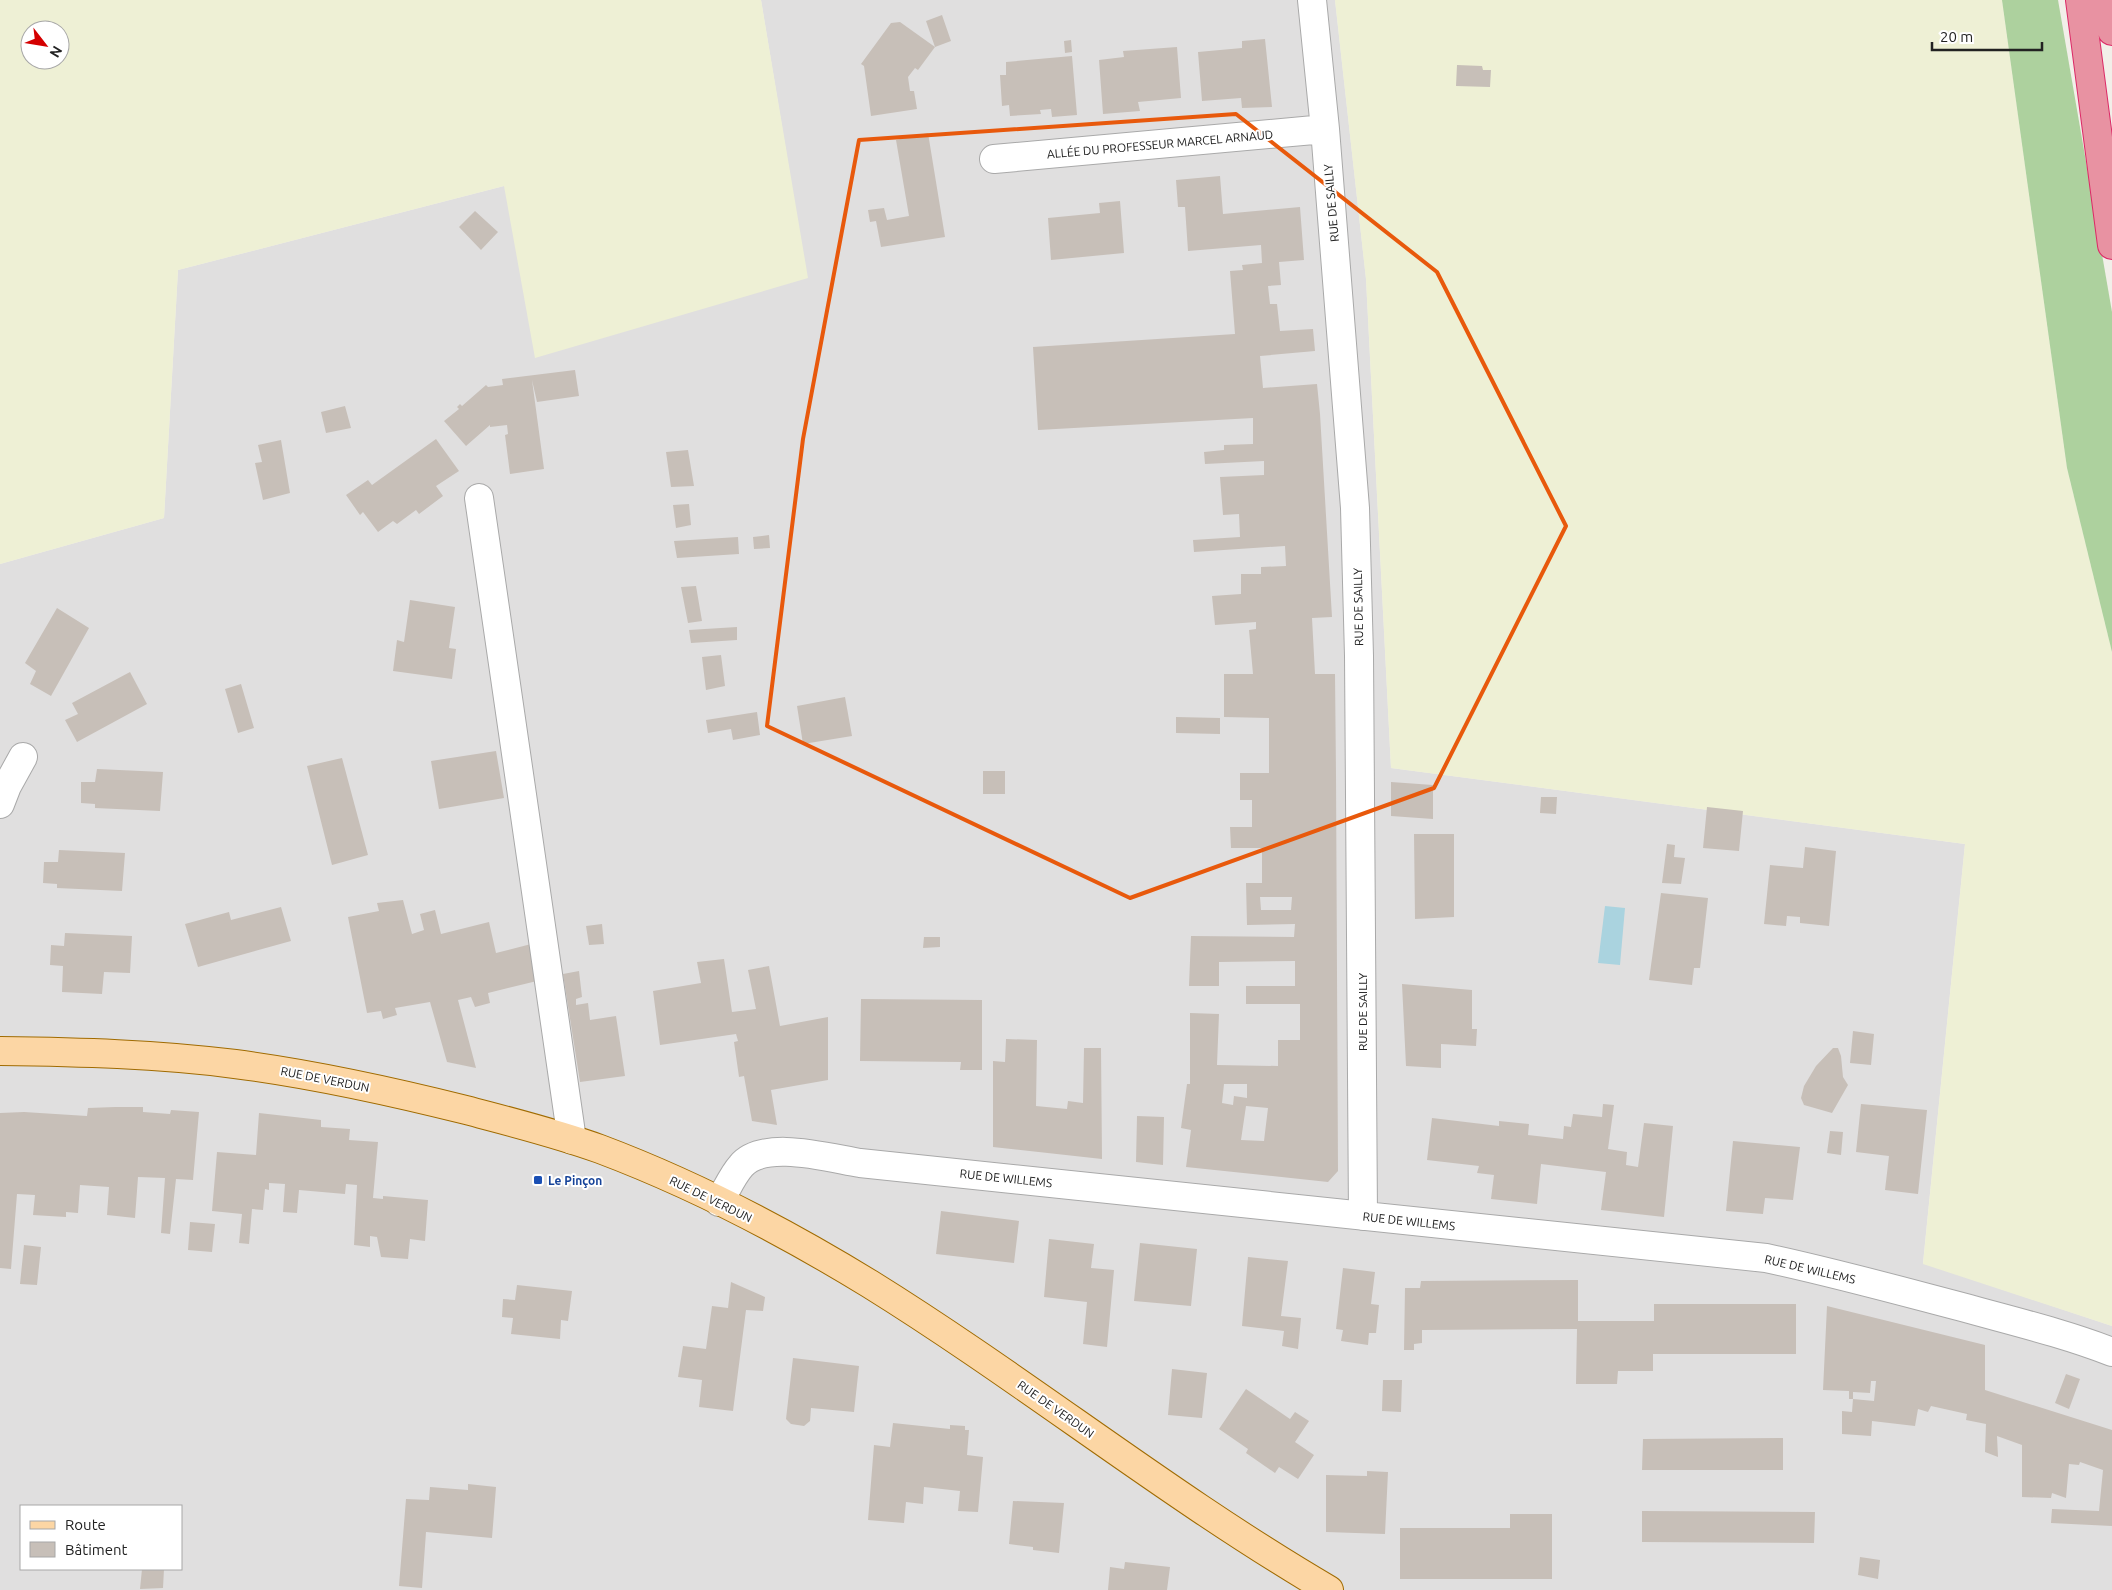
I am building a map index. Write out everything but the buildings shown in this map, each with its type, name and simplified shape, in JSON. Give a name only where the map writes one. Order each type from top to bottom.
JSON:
[{"type":"highway","points":[[2080,0],[2112,245]]},
{"type":"highway","points":[[2108,0],[2112,31]]},
{"type":"main road","name":"RUE DE VERDUN","points":[[0,1051],[102,1053],[195,1060],[278,1070],[430,1101],[572,1140],[641,1165],[797,1242],[937,1326],[1190,1501],[1329,1590]]},
{"type":"street","name":"RUE DE SAILLY","points":[[1312,0],[1325,129],[1355,508],[1358,579],[1363,1216]]},
{"type":"street","name":"ALLÉE DU PROFESSEUR MARCEL ARNAUD","points":[[994,159],[1325,129]]},
{"type":"street","points":[[479,498],[572,1140]]},
{"type":"street","points":[[0,804],[7,786],[23,757]]},
{"type":"street","name":"RUE DE WILLEMS","points":[[719,1202],[742,1165],[759,1153],[784,1152],[860,1162],[1766,1258],[1915,1294],[2032,1326],[2112,1352]]},
{"type":"highlighted area","points":[[1236,114],[1437,272],[1566,526],[1434,788],[1130,898],[767,726],[803,439],[859,140]]},
{"type":"shaded area","points":[[761,0],[1335,0],[1366,279],[1391,768],[1965,844],[1923,1263],[2112,1326],[2112,1590],[0,1590],[0,564],[164,518],[178,270],[504,186],[807,278]]},
{"type":"green space","points":[[0,0],[761,0],[808,278],[535,358],[504,186],[178,270],[164,518],[0,564]]},
{"type":"green space","points":[[1335,0],[2002,0],[2067,468],[2112,652],[2112,1326],[1923,1264],[1965,844],[1391,768],[1366,279]]},
{"type":"green space","points":[[2002,0],[2058,0],[2112,312],[2112,652],[2067,468]]},
{"type":"water","points":[[1605,906],[1625,908],[1620,965],[1598,963]]},
{"type":"place","name":"Le Pinçon","points":[[538,1180]]}]
